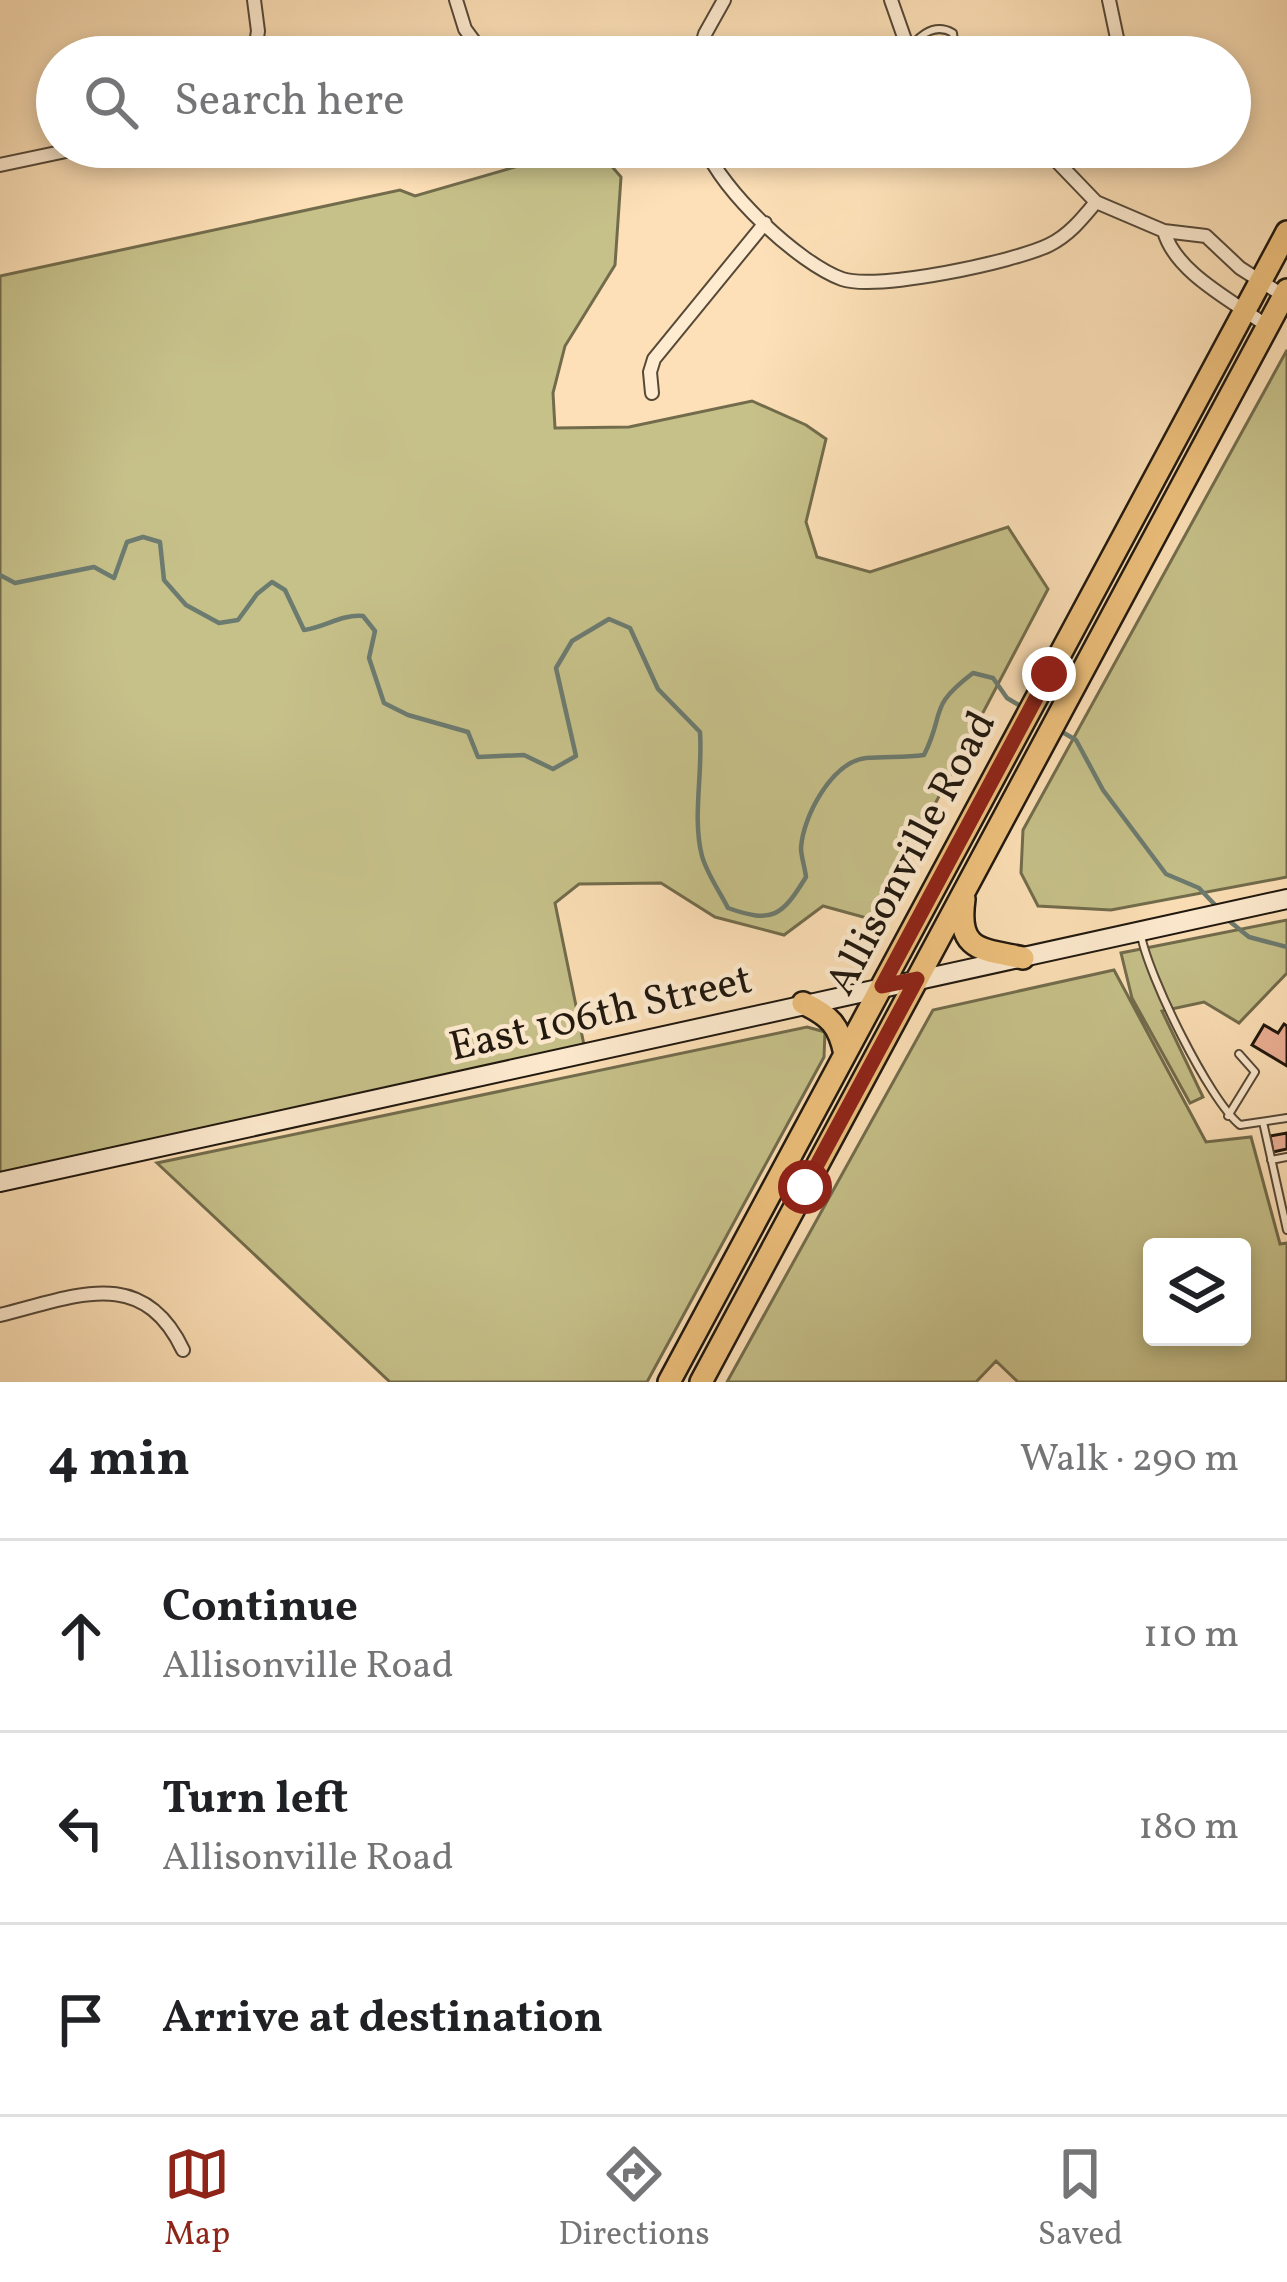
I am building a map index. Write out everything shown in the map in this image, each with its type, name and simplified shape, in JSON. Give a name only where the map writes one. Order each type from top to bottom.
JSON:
[{"type":"main road","name":"Allisonville Road","points":[[669,1382],[1287,232]]},
{"type":"main road","name":"Allisonville Road","points":[[701,1382],[1285,293]]},
{"type":"main road","points":[[965,891],[965,936],[980,949],[1022,958]]},
{"type":"main road","points":[[803,1003],[835,1022],[845,1054]]},
{"type":"street","points":[[254,0],[256,36]]},
{"type":"street","points":[[456,0],[470,36]]},
{"type":"street","points":[[704,36],[724,0]]},
{"type":"street","points":[[891,0],[901,36]]},
{"type":"street","points":[[1109,0],[1117,36]]},
{"type":"street","points":[[0,166],[36,158]]},
{"type":"street","points":[[716,168],[728,188],[819,268],[843,279],[881,283],[1046,247],[1075,227],[1096,202]]},
{"type":"street","points":[[1063,168],[1096,202],[1164,231],[1205,236],[1240,268],[1285,293]]},
{"type":"street","points":[[652,393],[654,359],[765,223]]},
{"type":"street","points":[[1164,231],[1167,243],[1205,284],[1268,326]]},
{"type":"street","name":"East 106th Street","points":[[0,1182],[1287,899]]},
{"type":"street","points":[[0,1315],[97,1294],[124,1295],[156,1309],[171,1325],[183,1350]]},
{"type":"lane","points":[[924,36],[941,28],[953,36]]},
{"type":"lane","points":[[1141,932],[1207,1087],[1228,1115],[1240,1125],[1287,1118]]},
{"type":"lane","points":[[1228,1115],[1255,1072],[1239,1054]]},
{"type":"lane","points":[[1264,1122],[1287,1230]]},
{"type":"lane","points":[[1271,1160],[1287,1157]]},
{"type":"shaded area","points":[[512,168],[613,168],[621,177],[615,265],[565,346],[553,393],[555,428],[629,427],[752,401],[826,439],[806,522],[817,557],[870,572],[1008,527],[1048,589],[874,920],[823,906],[784,935],[715,917],[661,883],[579,884],[555,903],[584,1045],[0,1175],[0,276],[400,190],[415,196]]},
{"type":"shaded area","points":[[1287,350],[1287,877],[1111,910],[1038,906],[1021,873],[1023,830]]},
{"type":"shaded area","points":[[1287,920],[1287,973],[1239,1023],[1204,1002],[1162,1011],[1203,1097],[1190,1103],[1132,998],[1121,953]]},
{"type":"shaded area","points":[[1114,970],[1206,1142],[1251,1137],[1280,1244],[1287,1243],[1287,1382],[1018,1382],[996,1361],[976,1382],[727,1382],[933,1010]]},
{"type":"shaded area","points":[[807,1027],[825,1032],[824,1057],[647,1382],[390,1382],[157,1163]]},
{"type":"building","points":[[1284,1024],[1287,1066],[1252,1045],[1264,1025],[1278,1033]]},
{"type":"building","points":[[1287,1133],[1287,1149],[1273,1152],[1270,1136]]},
{"type":"waterway","points":[[0,575],[15,583],[94,567],[114,578],[127,542],[143,537],[160,542],[164,580],[186,605],[219,623],[238,620],[272,582],[285,590],[304,630],[363,616],[375,631],[369,658],[384,703],[468,732],[478,757],[524,755],[553,769],[576,756],[556,668],[572,641],[609,619],[630,628],[658,689],[700,732],[698,826],[707,869],[728,908],[756,915],[783,908],[806,877],[801,848],[807,821],[822,792],[842,769],[866,758],[924,755],[943,703],[973,673],[993,678],[1007,698],[1022,707]]},
{"type":"waterway","points":[[1057,729],[1076,740],[1103,790],[1166,874],[1199,888],[1217,907]]},
{"type":"waterway","points":[[1228,920],[1249,937],[1287,947]]},
{"type":"route","points":[[805,1187],[917,979],[882,986],[1049,674]]}]
